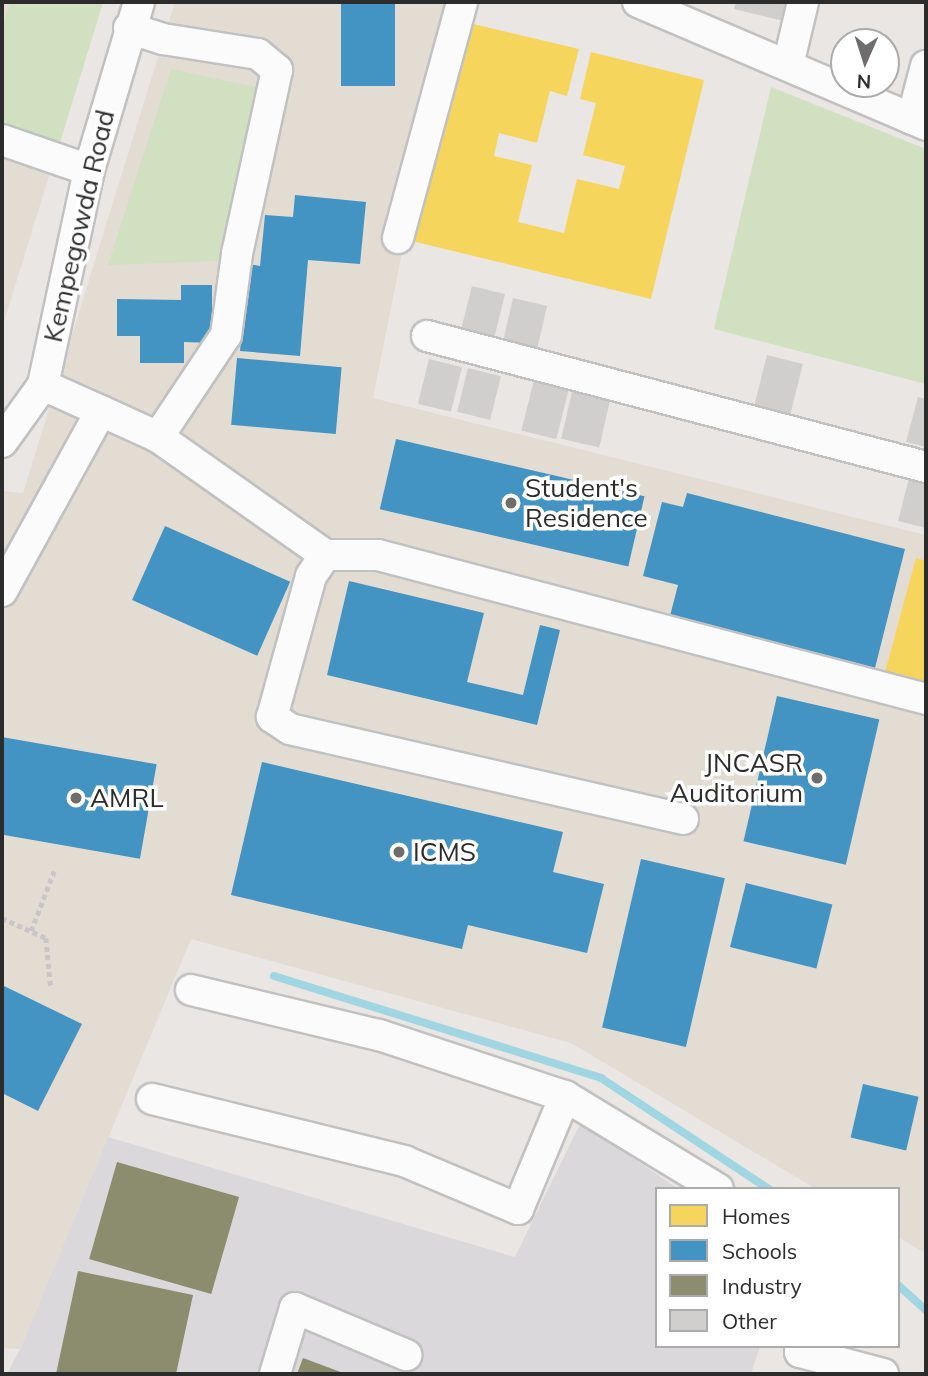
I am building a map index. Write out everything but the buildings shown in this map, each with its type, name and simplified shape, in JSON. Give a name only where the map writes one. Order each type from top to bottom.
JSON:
[{"type":"street","points":[[398,238],[462,2]]},
{"type":"street","points":[[638,2],[919,122],[926,66]]},
{"type":"street","points":[[788,65],[803,2]]},
{"type":"street","points":[[134,15],[163,40],[258,54],[277,71],[237,254],[226,335],[158,437]]},
{"type":"street","name":"Kempegowda Road","points":[[2,442],[43,385],[89,170],[134,15]]},
{"type":"street","points":[[2,140],[89,170]]},
{"type":"street","points":[[427,335],[926,467]]},
{"type":"street","points":[[43,385],[158,437],[325,555],[378,555],[926,699]]},
{"type":"street","points":[[2,591],[101,411]]},
{"type":"street","points":[[325,555],[311,576],[272,717],[290,729],[682,819]]},
{"type":"street","points":[[191,990],[379,1035],[565,1096],[716,1187]]},
{"type":"street","points":[[152,1099],[404,1161],[517,1209],[565,1096]]},
{"type":"street","points":[[275,1374],[295,1308],[406,1354]]},
{"type":"street","points":[[801,1348],[800,1352],[883,1374]]},
{"type":"path","points":[[31,931],[54,871]]},
{"type":"path","points":[[2,918],[46,938],[51,988]]},
{"type":"shaded area","points":[[2,2],[103,2],[2,328]]},
{"type":"shaded area","points":[[175,2],[452,2],[373,398],[926,535],[926,1230],[923,1252],[900,1238],[900,1187],[813,1187],[571,1043],[191,939],[20,1349],[2,1348],[2,491],[23,493]]},
{"type":"shaded area","points":[[581,1122],[675,1187],[655,1187],[655,1348],[759,1348],[751,1374],[7,1374],[20,1349],[108,1137],[515,1257]]},
{"type":"green space","points":[[11,2],[103,2],[58,149],[2,128],[2,28]]},
{"type":"green space","points":[[171,69],[256,87],[219,261],[108,265]]},
{"type":"green space","points":[[771,87],[926,149],[926,384],[714,329]]},
{"type":"waterway","points":[[274,976],[601,1078],[766,1187]]},
{"type":"waterway","points":[[900,1287],[926,1310]]},
{"type":"place","name":"Student's Residence","points":[[511,503]]},
{"type":"place","name":"JNCASR Auditorium","points":[[817,778]]},
{"type":"place","name":"AMRL","points":[[76,798]]},
{"type":"place","name":"ICMS","points":[[399,852]]}]
